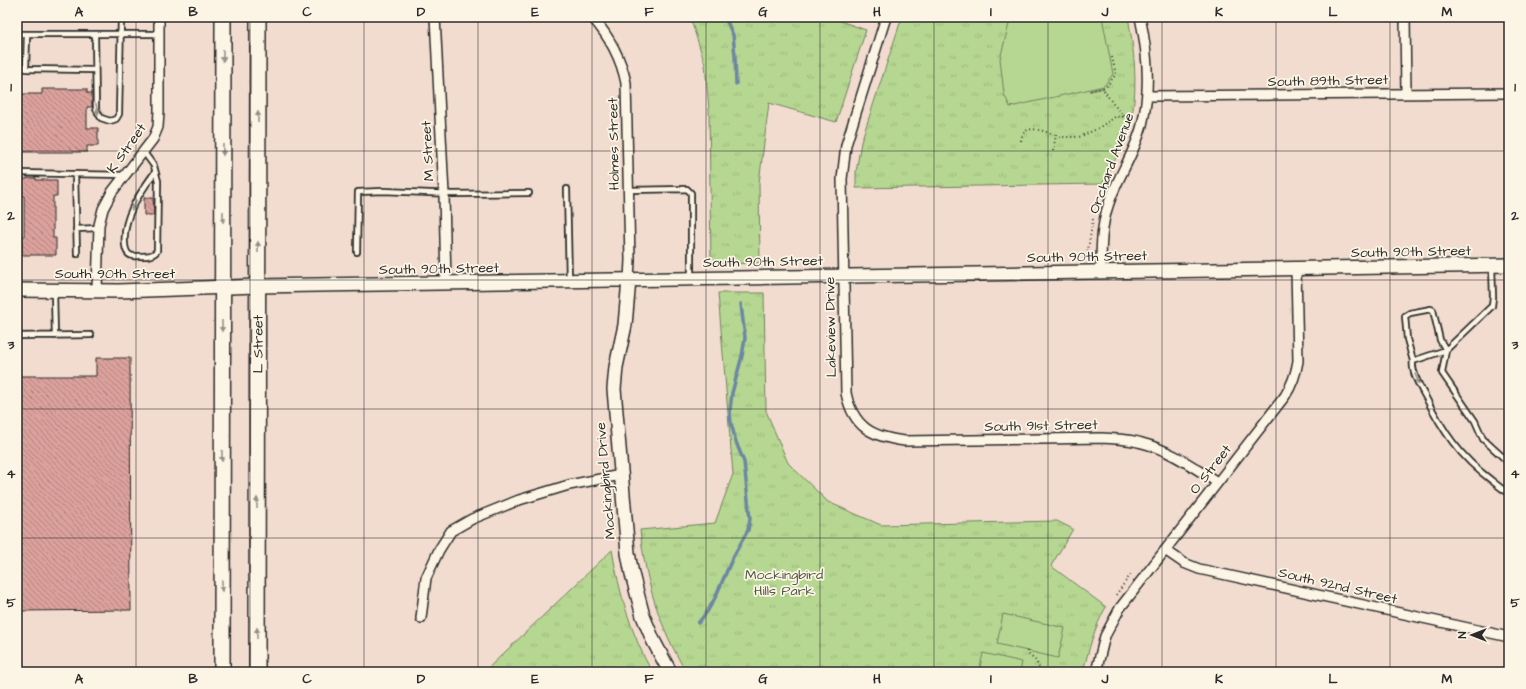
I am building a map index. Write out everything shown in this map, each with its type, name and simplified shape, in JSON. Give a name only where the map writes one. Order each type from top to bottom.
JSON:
[{"type":"main road","points":[[222,672],[223,17]]},
{"type":"main road","name":"L Street","points":[[257,672],[258,17]]},
{"type":"street","name":"K Street","points":[[97,290],[99,228],[103,209],[107,200],[153,139],[158,127],[159,17]]},
{"type":"street","name":"M Street","points":[[435,17],[444,194],[446,284]]},
{"type":"street","name":"Holmes Street","points":[[592,17],[608,36],[615,50],[624,76],[627,97],[630,260],[629,280]]},
{"type":"street","name":"Lakeview Drive","points":[[860,424],[848,403],[846,393],[843,276],[843,158],[886,17]]},
{"type":"street","name":"Orchard Avenue","points":[[1101,272],[1101,241],[1105,215],[1114,190],[1139,137],[1145,111],[1148,79],[1147,53],[1140,17]]},
{"type":"street","points":[[1405,17],[1406,94]]},
{"type":"street","name":"South 89th Street","points":[[1147,96],[1509,92]]},
{"type":"street","name":"South 90th Street","points":[[17,290],[97,290],[691,278],[1509,266]]},
{"type":"street","name":"O Street","points":[[1096,672],[1101,648],[1109,626],[1120,608],[1292,385],[1297,371],[1298,361],[1296,269]]},
{"type":"street","name":"Mockingbird Drive","points":[[629,280],[626,325],[616,367],[614,389],[628,553],[637,595],[653,640],[670,672]]},
{"type":"street","name":"South 91st Street","points":[[860,424],[879,436],[888,439],[905,441],[1102,438],[1125,439],[1160,449],[1178,458],[1217,482]]},
{"type":"street","points":[[421,618],[426,578],[439,550],[451,531],[472,519],[519,500],[568,485],[621,475]]},
{"type":"street","name":"South 92nd Street","points":[[1165,550],[1184,563],[1199,569],[1509,637]]},
{"type":"lane","points":[[95,34],[97,115],[106,120],[116,119],[120,108],[121,17]]},
{"type":"lane","points":[[17,34],[159,34]]},
{"type":"lane","points":[[27,34],[26,69],[95,70]]},
{"type":"lane","points":[[143,151],[154,166],[158,181],[157,251],[150,256],[128,255],[125,244],[125,233],[128,218],[138,195],[155,172]]},
{"type":"lane","points":[[17,173],[125,175]]},
{"type":"lane","points":[[75,174],[77,254]]},
{"type":"lane","points":[[567,189],[569,281]]},
{"type":"lane","points":[[628,190],[687,189],[691,192],[691,278]]},
{"type":"lane","points":[[357,252],[358,192],[383,191],[444,194],[529,194]]},
{"type":"lane","points":[[76,229],[99,228]]},
{"type":"lane","points":[[1413,361],[1446,350],[1492,306],[1492,266]]},
{"type":"lane","points":[[54,289],[55,336]]},
{"type":"lane","points":[[1508,491],[1485,476],[1460,453],[1441,427],[1421,389],[1412,366],[1413,361],[1406,339],[1405,316],[1410,313],[1428,309],[1433,310],[1439,335],[1446,350],[1442,373],[1475,421],[1483,439],[1505,459],[1509,460]]},
{"type":"lane","points":[[17,336],[91,335]]},
{"type":"path","points":[[1112,57],[1116,74],[1106,88],[1100,89],[1089,91],[1103,88],[1104,90],[1112,101],[1125,117]]},
{"type":"path","points":[[1022,141],[1022,134],[1033,129],[1064,137],[1079,137],[1097,129],[1115,117],[1132,118]]},
{"type":"path","points":[[1053,151],[1056,135]]},
{"type":"path","points":[[1028,651],[1028,654],[1036,661],[1041,672]]},
{"type":"green space","points":[[690,17],[829,17],[866,30],[836,122],[769,103],[759,183],[760,263],[711,264],[709,110],[705,64]]},
{"type":"green space","points":[[902,17],[1128,17],[1135,79],[1134,104],[1130,125],[1102,184],[856,188],[856,172],[861,142]]},
{"type":"green space","points":[[1012,17],[1102,17],[1113,74],[1104,86],[1010,107],[1004,94],[1000,59]]},
{"type":"green space","name":"Mockingbird Hills Park","points":[[718,293],[764,293],[766,411],[788,463],[828,502],[881,525],[1057,521],[1073,529],[1051,566],[1106,607],[1095,631],[1083,672],[686,672],[668,638],[655,604],[646,568],[640,530],[715,523],[733,474]]},
{"type":"green space","points":[[612,550],[622,597],[632,628],[652,672],[484,672]]},
{"type":"green space","points":[[1003,614],[1065,628],[1058,658],[997,644]]},
{"type":"green space","points":[[983,653],[1022,662],[1020,672],[979,672]]},
{"type":"building","points":[[42,89],[87,89],[87,93],[92,93],[92,107],[87,107],[87,128],[98,128],[98,146],[87,146],[87,152],[17,152],[17,94],[42,94]]},
{"type":"building","points":[[36,178],[36,180],[57,180],[57,196],[53,196],[53,238],[56,238],[56,255],[22,255],[22,237],[24,237],[24,196],[22,196],[22,179]]},
{"type":"building","points":[[144,198],[153,198],[154,215],[144,215]]},
{"type":"building","points":[[96,358],[130,358],[131,610],[17,611],[17,376],[96,376]]},
{"type":"waterway","points":[[725,17],[733,35],[736,84]]},
{"type":"waterway","points":[[698,623],[707,612],[715,598],[733,557],[748,530],[750,519],[744,462],[736,442],[731,423],[730,410],[732,393],[742,356],[745,338],[741,304]]}]
